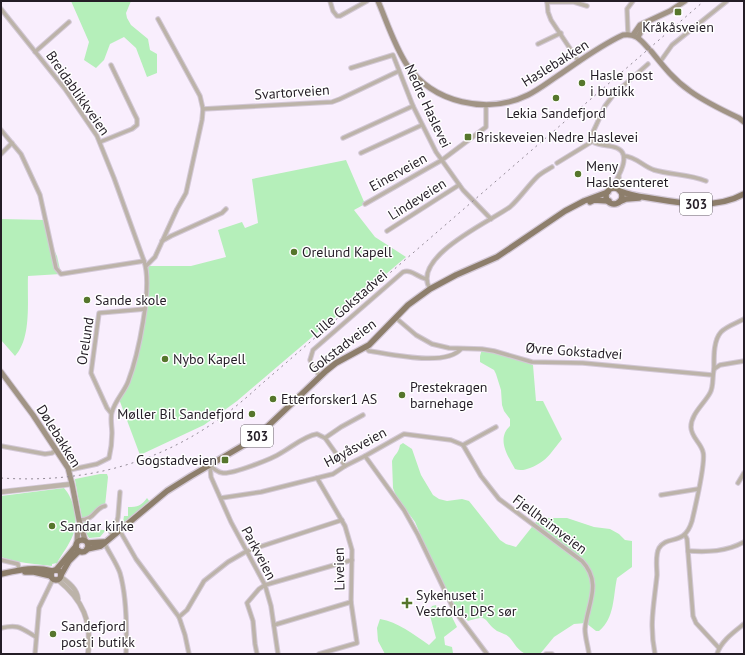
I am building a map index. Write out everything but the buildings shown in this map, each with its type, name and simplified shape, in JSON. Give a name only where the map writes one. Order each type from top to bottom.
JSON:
[{"type":"main road","name":"Haslebakken","points":[[378,1],[397,48],[407,66],[418,78],[429,87],[447,97],[461,102],[486,105],[510,102],[528,95],[618,37],[630,34],[640,25],[670,11],[685,1]]},
{"type":"main road","points":[[638,38],[643,28],[649,21]]},
{"type":"main road","points":[[630,34],[638,38],[676,80],[688,90],[701,99],[744,122]]},
{"type":"main road","name":"303","points":[[609,191],[615,188],[625,193],[648,198],[703,204],[729,200],[744,194]]},
{"type":"main road","points":[[619,202],[622,196],[620,190]]},
{"type":"main road","points":[[609,191],[607,197],[609,201]]},
{"type":"main road","name":"Gokstadveien","points":[[76,544],[82,540],[87,544],[104,542],[113,537],[167,491],[240,448],[259,434],[320,377],[336,364],[365,347],[414,301],[430,289],[456,275],[505,253],[565,211],[584,201],[609,191]]},
{"type":"main road","name":"303","points":[[609,201],[615,203],[626,199],[648,198]]},
{"type":"main road","name":"Gokstadveien","points":[[565,211],[594,200],[609,201]]},
{"type":"main road","name":"Dølebakken","points":[[1,372],[33,415],[69,470],[79,520],[87,544]]},
{"type":"main road","name":"Dølebakken","points":[[76,544],[79,520]]},
{"type":"main road","points":[[76,544],[79,552]]},
{"type":"main road","points":[[1,574],[19,567],[24,572],[56,575],[76,544]]},
{"type":"main road","name":"Gokstadveien","points":[[79,552],[84,552],[87,544]]},
{"type":"main road","name":"303","points":[[56,575],[69,560],[79,552]]},
{"type":"street","points":[[330,1],[333,11],[337,16],[340,16],[367,1]]},
{"type":"street","points":[[630,34],[627,9],[633,1]]},
{"type":"street","points":[[660,62],[672,45],[727,1]]},
{"type":"street","points":[[579,62],[550,17],[547,2],[574,2],[587,6]]},
{"type":"street","name":"Breidablikkveien","points":[[1,9],[90,124],[100,142],[146,266],[147,282],[145,309],[134,362],[129,380],[111,412]]},
{"type":"street","points":[[146,266],[155,257],[161,241],[186,192],[197,150],[203,109],[200,96],[158,19]]},
{"type":"street","points":[[35,52],[69,22]]},
{"type":"street","points":[[538,44],[561,33]]},
{"type":"street","name":"Nedre Haslevei","points":[[351,68],[393,55],[413,106],[436,152],[473,202],[492,219]]},
{"type":"street","points":[[593,141],[593,132],[605,106],[614,94],[648,64]]},
{"type":"street","points":[[100,142],[132,129],[137,125],[137,119],[111,65]]},
{"type":"street","name":"Svartorveien","points":[[203,109],[332,102],[399,71]]},
{"type":"street","name":"Einerveien","points":[[365,204],[442,160],[486,127],[486,105]]},
{"type":"street","points":[[344,138],[413,106]]},
{"type":"street","points":[[361,153],[422,125]]},
{"type":"street","points":[[1,130],[21,154],[40,195],[56,268],[61,274],[144,261]]},
{"type":"street","points":[[593,141],[598,144],[617,148],[624,156],[624,161],[619,176],[609,191]]},
{"type":"street","points":[[557,163],[593,141]]},
{"type":"street","points":[[1,154],[12,143]]},
{"type":"street","points":[[624,156],[632,157],[654,170],[699,178],[706,181]]},
{"type":"street","points":[[430,289],[426,279],[429,270],[432,264],[446,248],[492,219],[517,201],[536,178],[552,167]]},
{"type":"street","points":[[619,176],[620,190]]},
{"type":"street","name":"Lindeveien","points":[[387,231],[459,185]]},
{"type":"street","points":[[161,241],[222,213],[226,209]]},
{"type":"street","name":"Lille Gokstadvei","points":[[320,377],[310,360],[313,350],[403,272],[410,272],[426,279]]},
{"type":"street","name":"Orelund","points":[[111,412],[107,408],[91,373],[99,313],[145,309]]},
{"type":"street","name":"Øvre Gokstadvei","points":[[396,318],[416,335],[432,344],[461,349],[482,349],[494,351],[532,362],[583,363],[712,375]]},
{"type":"street","points":[[656,654],[651,633],[657,575],[657,553],[660,547],[666,542],[685,535],[692,520],[704,459],[703,452],[692,433],[691,427],[693,419],[710,393],[714,369],[715,348],[719,336],[722,332],[744,319]]},
{"type":"street","points":[[365,347],[369,351],[423,358],[447,357],[457,353],[461,349]]},
{"type":"street","points":[[714,369],[720,365],[744,361]]},
{"type":"street","points":[[69,470],[92,466],[109,458],[112,435],[111,412]]},
{"type":"street","points":[[325,438],[363,415]]},
{"type":"street","points":[[463,445],[496,427]]},
{"type":"street","points":[[210,465],[217,472],[231,472],[276,456],[310,436],[319,434],[325,438],[345,466]]},
{"type":"street","name":"Høyåsveien","points":[[221,498],[261,492],[333,474],[404,434],[451,440],[463,445]]},
{"type":"street","name":"Fjellheimveien","points":[[463,445],[481,476],[499,498],[582,562],[590,571],[592,576],[592,596],[585,630],[589,654]]},
{"type":"street","points":[[1,446],[46,454],[52,453],[56,450]]},
{"type":"street","points":[[365,456],[404,510],[418,534],[454,610],[487,654]]},
{"type":"street","name":"Parkveien","points":[[210,465],[212,477],[231,522],[265,585],[270,600],[278,654]]},
{"type":"street","points":[[738,483],[744,473]]},
{"type":"street","name":"Liveien","points":[[317,478],[342,520],[352,550],[351,602],[357,643],[319,654]]},
{"type":"street","points":[[1,492],[72,484]]},
{"type":"street","points":[[660,495],[698,489]]},
{"type":"street","points":[[113,537],[110,530],[117,521],[120,492]]},
{"type":"street","points":[[79,520],[92,517],[98,509],[105,506]]},
{"type":"street","points":[[179,617],[187,610],[204,581],[228,562],[247,551],[342,520]]},
{"type":"street","points":[[120,531],[136,560],[179,617],[189,654]]},
{"type":"street","points":[[685,535],[688,550],[693,616],[696,623],[719,648]]},
{"type":"street","points":[[104,542],[120,574],[124,595],[126,654]]},
{"type":"street","points":[[688,550],[726,550],[744,542]]},
{"type":"street","points":[[1,560],[19,567]]},
{"type":"street","points":[[257,654],[253,621],[247,602],[258,589],[265,585],[352,560]]},
{"type":"street","points":[[35,654],[38,613],[56,575],[83,608],[89,637],[88,654]]},
{"type":"street","points":[[274,625],[351,602]]},
{"type":"street","points":[[717,654],[719,648],[744,624]]},
{"type":"street","points":[[1,628],[18,626],[36,637]]},
{"type":"street","points":[[546,654],[552,654]]},
{"type":"green space","points":[[71,1],[131,1],[126,13],[127,18],[131,25],[148,39],[150,50],[157,54],[157,73],[147,77],[136,48],[124,37],[110,44],[104,60],[96,68],[84,60],[89,42]]},
{"type":"green space","points":[[346,160],[365,204],[354,210],[375,237],[406,257],[237,401],[204,425],[140,455],[119,399],[129,381],[145,309],[146,266],[191,266],[226,257],[218,230],[242,222],[245,228],[258,223],[252,179]]},
{"type":"green space","points":[[1,219],[46,220],[50,242],[57,256],[61,274],[28,276],[28,318],[24,339],[15,356],[1,340]]},
{"type":"green space","points":[[482,349],[515,357],[533,365],[536,401],[543,401],[562,439],[545,459],[530,468],[522,470],[515,469],[507,453],[504,436],[510,426],[510,419],[504,411],[502,405],[501,390],[494,370],[480,362]]},
{"type":"green space","points":[[403,443],[412,449],[421,475],[433,495],[439,499],[447,501],[462,499],[469,501],[500,540],[506,544],[516,547],[539,518],[567,518],[594,527],[610,529],[619,534],[625,540],[632,541],[632,567],[617,578],[611,613],[604,626],[599,631],[596,631],[586,623],[574,624],[554,637],[540,654],[527,654],[516,647],[509,637],[492,627],[485,619],[480,618],[468,621],[457,610],[435,569],[415,522],[396,496],[393,488],[392,461],[400,445]]},
{"type":"green space","points":[[107,474],[108,477],[105,506],[87,519],[89,522],[89,529],[105,531],[100,537],[89,538],[84,529],[75,479]]},
{"type":"green space","points":[[64,488],[73,504],[76,523],[71,539],[57,563],[52,564],[52,566],[39,565],[1,557],[1,496]]},
{"type":"green space","points":[[147,498],[150,502],[115,532],[113,532],[112,530],[123,522],[124,516],[128,516],[128,507],[139,506]]},
{"type":"green space","points":[[436,605],[438,612],[442,617],[452,617],[457,627],[444,637],[445,645],[452,647],[453,653],[385,654],[378,641],[377,628],[380,619],[399,626],[429,645],[436,638],[429,612],[432,606]]},
{"type":"railway","points":[[1,478],[57,478],[111,469],[163,451],[188,439],[212,424],[246,398],[704,1]]},
{"type":"place","name":"Kråkåsveien","points":[[678,12]]},
{"type":"place","name":"Hasle post i butikk","points":[[582,83]]},
{"type":"place","name":"Lekia Sandefjord","points":[[556,98]]},
{"type":"place","name":"Briskeveien Nedre Haslevei","points":[[468,137]]},
{"type":"place","name":"Meny Haslesenteret","points":[[578,174]]},
{"type":"place","name":"Orelund Kapell","points":[[294,252]]},
{"type":"place","name":"Sande skole","points":[[87,300]]},
{"type":"place","name":"Nybo Kapell","points":[[165,359]]},
{"type":"place","name":"Prestekragen barnehage","points":[[402,395]]},
{"type":"place","name":"Etterforsker1 AS","points":[[273,399]]},
{"type":"place","name":"Møller Bil Sandefjord","points":[[252,414]]},
{"type":"place","name":"Gogstadveien","points":[[225,460]]},
{"type":"place","name":"Sandar kirke","points":[[52,526]]},
{"type":"place","name":"Sykehuset i Vestfold, DPS sør","points":[[407,603]]},
{"type":"place","name":"Sandefjord post i butikk","points":[[53,634]]}]
